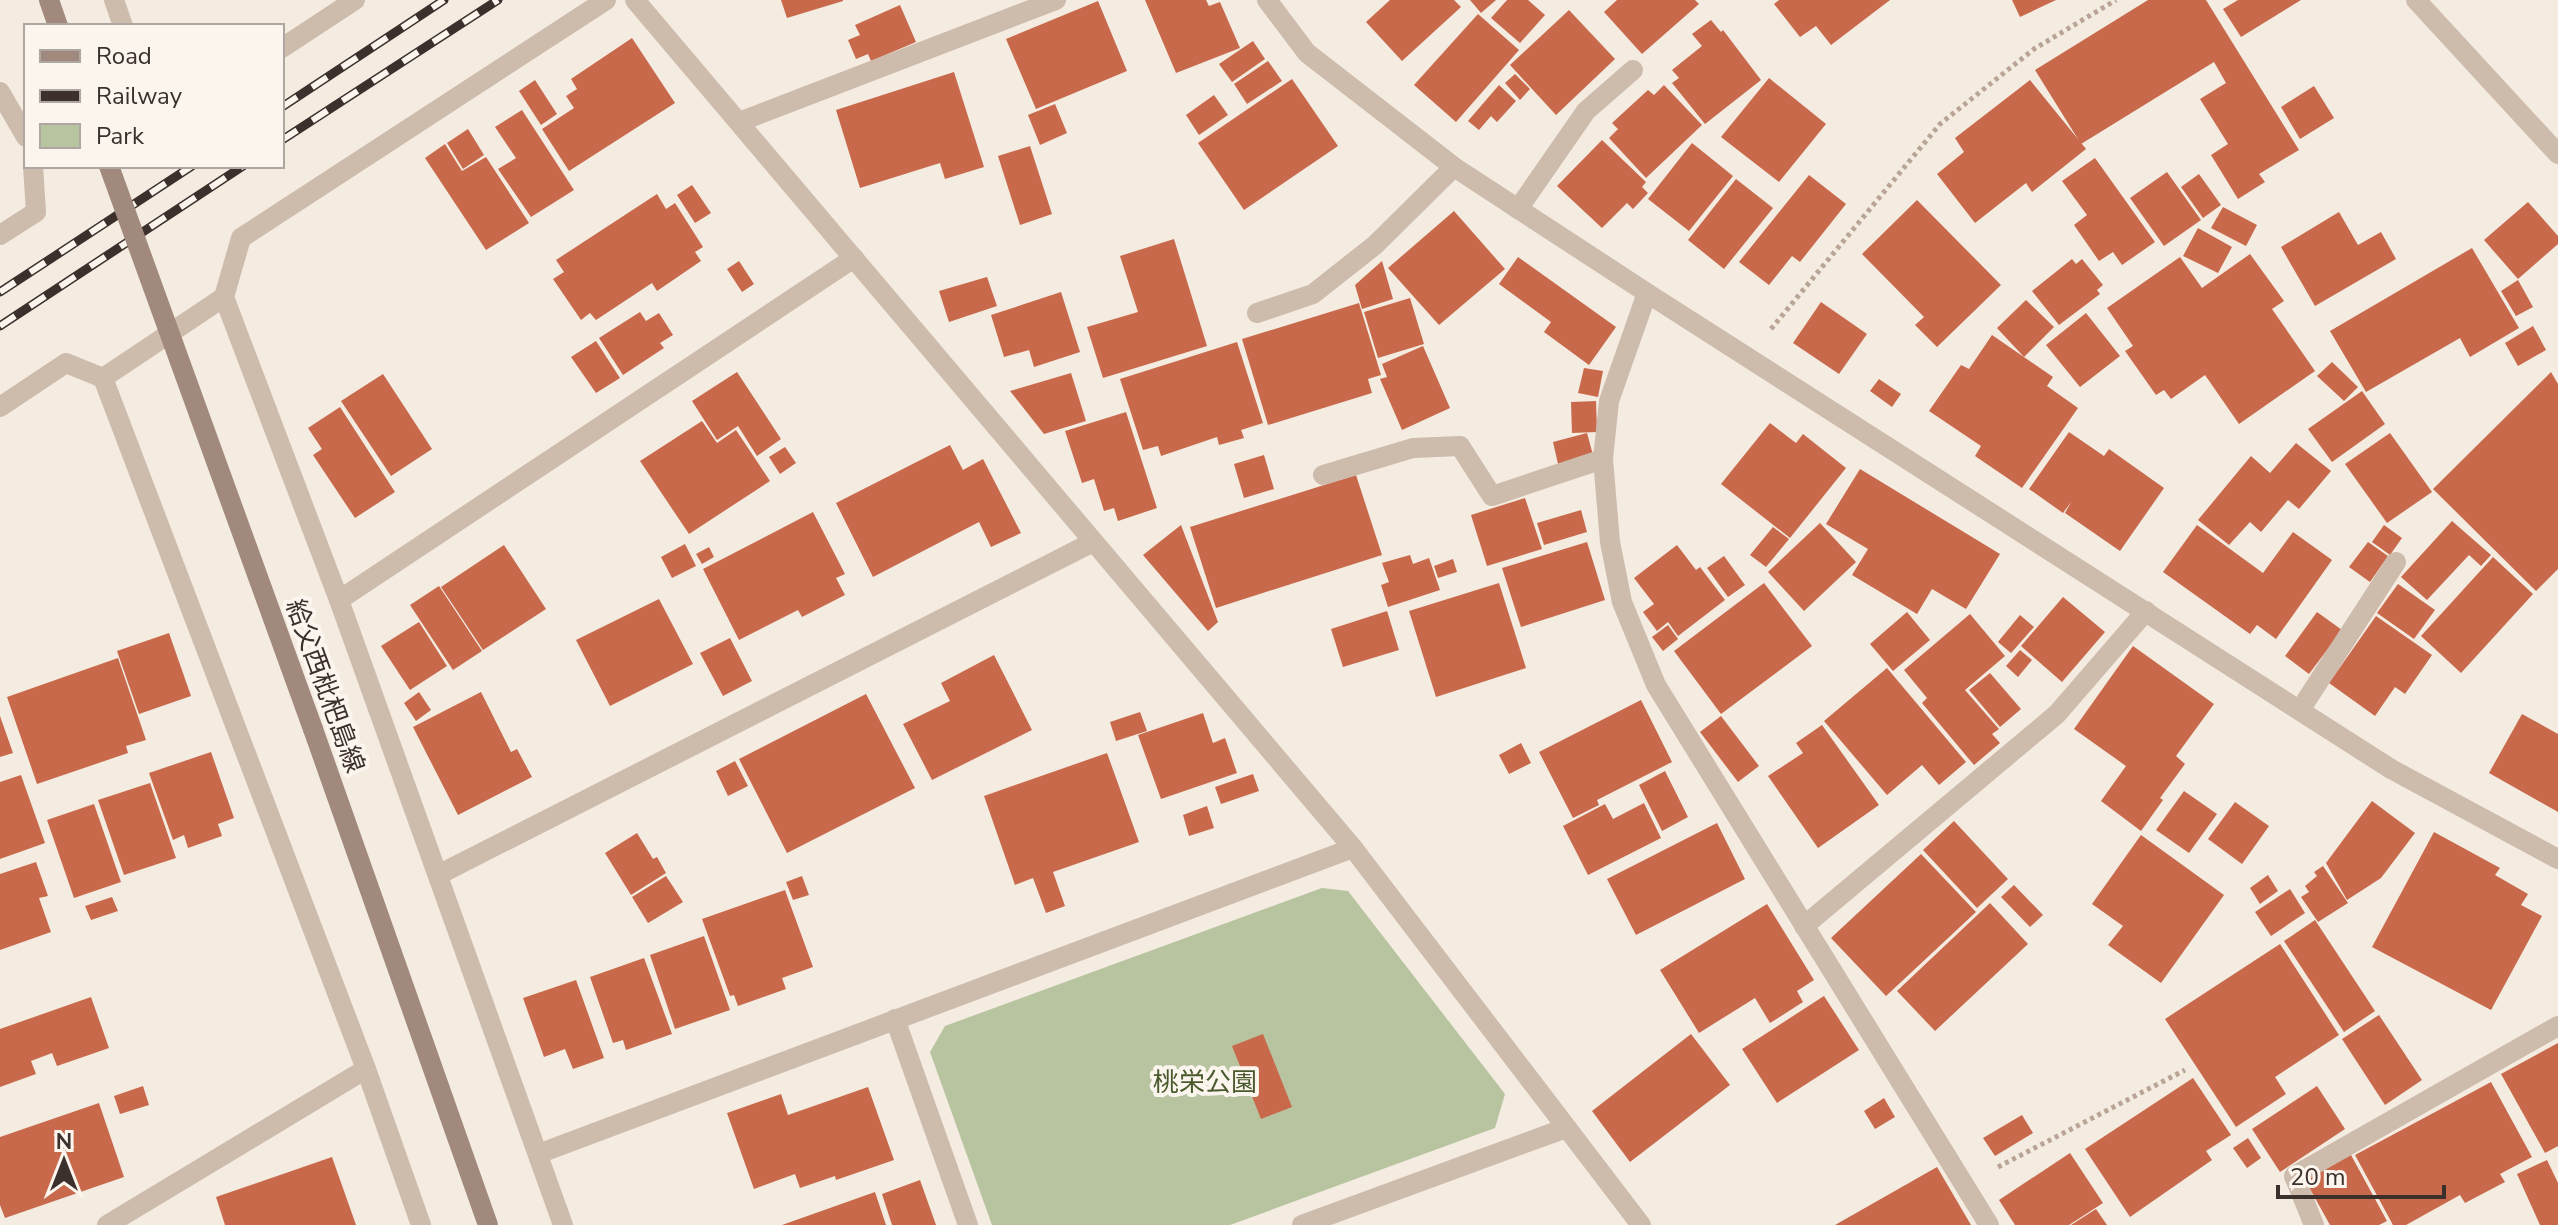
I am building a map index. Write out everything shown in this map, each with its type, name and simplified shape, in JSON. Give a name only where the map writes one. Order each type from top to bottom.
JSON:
[{"type":"main road","points":[[49,0],[57,24]]},
{"type":"main road","name":"給父西枇杷島線","points":[[110,168],[488,1225]]},
{"type":"street","points":[[114,0],[122,24]]},
{"type":"street","points":[[284,47],[355,0]]},
{"type":"street","points":[[563,1225],[339,600],[224,297],[241,238],[606,0]]},
{"type":"street","points":[[635,0],[1353,848],[1641,1225]]},
{"type":"street","points":[[739,122],[1056,0]]},
{"type":"street","points":[[1267,0],[1307,53],[1454,167],[2391,769],[2558,859]]},
{"type":"street","points":[[2416,0],[2558,154]]},
{"type":"street","points":[[1518,209],[1586,111],[1633,70]]},
{"type":"street","points":[[0,92],[24,134]]},
{"type":"street","points":[[1257,313],[1313,294],[1375,245],[1454,167]]},
{"type":"street","points":[[0,235],[36,212],[33,168]]},
{"type":"street","points":[[339,600],[854,258]]},
{"type":"street","points":[[1647,293],[1609,401],[1603,459],[1610,542],[1622,602],[1656,685],[1989,1225]]},
{"type":"street","points":[[103,378],[224,297]]},
{"type":"street","points":[[0,407],[66,363],[103,378],[366,1069],[421,1225]]},
{"type":"street","points":[[1323,475],[1413,448],[1460,446],[1492,496],[1603,459]]},
{"type":"street","points":[[438,875],[1093,542]]},
{"type":"street","points":[[2300,710],[2396,562]]},
{"type":"street","points":[[1804,926],[2057,714],[2146,611]]},
{"type":"street","points":[[538,1154],[1353,848]]},
{"type":"street","points":[[895,1019],[968,1225]]},
{"type":"street","points":[[2314,1225],[2294,1176],[2558,1026]]},
{"type":"street","points":[[107,1225],[366,1069]]},
{"type":"street","points":[[1302,1225],[1566,1128]]},
{"type":"path","points":[[1748,357],[1940,124],[2034,49],[2116,0]]},
{"type":"path","points":[[1964,1184],[2185,1070]]},
{"type":"green space","name":"桃栄公園","points":[[1322,888],[1348,891],[1505,1094],[1495,1128],[1230,1225],[992,1225],[930,1052],[945,1026]]},
{"type":"building","points":[[781,0],[843,0],[843,1],[787,18]]},
{"type":"building","points":[[1145,0],[1206,0],[1209,6],[1220,2],[1240,48],[1176,73]]},
{"type":"building","points":[[1390,0],[1454,0],[1461,7],[1402,61],[1366,22]]},
{"type":"building","points":[[1470,0],[1496,0],[1481,13]]},
{"type":"building","points":[[1507,0],[1528,0],[1545,15],[1520,43],[1491,18]]},
{"type":"building","points":[[1617,0],[1695,0],[1699,4],[1642,54],[1604,12]]},
{"type":"building","points":[[1779,0],[1890,0],[1831,45],[1816,26],[1800,37],[1774,4]]},
{"type":"building","points":[[2012,0],[2056,0],[2020,17]]},
{"type":"building","points":[[2148,0],[2206,0],[2299,150],[2259,174],[2265,182],[2238,199],[2211,155],[2228,144],[2200,99],[2226,83],[2214,62],[2081,144],[2035,70]]},
{"type":"building","points":[[2238,0],[2301,0],[2241,37],[2223,9]]},
{"type":"building","points":[[1098,1],[1127,71],[1036,109],[1006,39]]},
{"type":"building","points":[[900,5],[916,42],[871,61],[868,54],[856,59],[848,40],[860,35],[855,25]]},
{"type":"building","points":[[1569,10],[1615,59],[1556,115],[1510,65]]},
{"type":"building","points":[[1478,14],[1519,50],[1456,122],[1414,85]]},
{"type":"building","points":[[1711,20],[1721,32],[1723,30],[1761,80],[1705,124],[1672,83],[1679,78],[1672,70],[1702,46],[1692,34]]},
{"type":"building","points":[[632,38],[675,103],[569,171],[542,129],[574,108],[566,96],[577,89],[571,79]]},
{"type":"building","points":[[1253,41],[1265,59],[1232,82],[1219,64]]},
{"type":"building","points":[[1268,61],[1282,81],[1247,104],[1234,84]]},
{"type":"building","points":[[954,72],[984,167],[945,179],[940,163],[860,188],[836,110]]},
{"type":"building","points":[[1515,74],[1530,89],[1520,100],[1505,83]]},
{"type":"building","points":[[1769,78],[1826,124],[1779,182],[1721,137]]},
{"type":"building","points":[[1292,79],[1338,146],[1244,210],[1198,143]]},
{"type":"building","points":[[535,80],[557,114],[541,125],[519,91]]},
{"type":"building","points":[[2030,80],[2086,149],[2032,192],[2026,183],[1975,223],[1937,174],[1964,152],[1955,138]]},
{"type":"building","points":[[1499,85],[1516,101],[1497,122],[1491,116],[1479,130],[1468,121]]},
{"type":"building","points":[[1664,85],[1702,125],[1646,178],[1609,138],[1618,129],[1612,123],[1648,90],[1654,95]]},
{"type":"building","points":[[2314,86],[2334,118],[2300,139],[2281,107]]},
{"type":"building","points":[[1214,95],[1228,115],[1199,135],[1186,115]]},
{"type":"building","points":[[1055,104],[1067,133],[1040,145],[1028,115]]},
{"type":"building","points":[[522,110],[574,190],[531,217],[498,169],[516,158],[495,127]]},
{"type":"building","points":[[468,129],[484,155],[463,169],[447,143]]},
{"type":"building","points":[[1602,140],[1646,182],[1642,187],[1648,193],[1633,209],[1627,203],[1602,228],[1557,186]]},
{"type":"building","points":[[1692,143],[1733,176],[1689,231],[1648,199]]},
{"type":"building","points":[[445,144],[462,171],[486,157],[529,223],[486,250],[425,158]]},
{"type":"building","points":[[1030,146],[1052,214],[1020,225],[998,156]]},
{"type":"building","points":[[2095,158],[2155,242],[2122,265],[2113,252],[2099,261],[2074,225],[2087,215],[2062,181]]},
{"type":"building","points":[[2167,172],[2201,220],[2164,246],[2130,198]]},
{"type":"building","points":[[2199,174],[2221,205],[2203,218],[2181,187]]},
{"type":"building","points":[[1809,175],[1846,204],[1800,262],[1792,256],[1769,285],[1739,262]]},
{"type":"building","points":[[1736,179],[1773,208],[1724,269],[1688,240]]},
{"type":"building","points":[[692,185],[711,213],[695,223],[677,195]]},
{"type":"building","points":[[657,194],[666,209],[675,203],[703,247],[695,252],[701,261],[657,291],[652,283],[596,320],[590,313],[581,320],[553,279],[564,272],[556,260]]},
{"type":"building","points":[[1917,200],[2001,285],[1937,347],[1915,325],[1924,317],[1862,254]]},
{"type":"building","points":[[2528,202],[2558,236],[2558,244],[2518,279],[2484,240]]},
{"type":"building","points":[[2223,207],[2257,225],[2246,246],[2211,228]]},
{"type":"building","points":[[1454,211],[1505,269],[1439,325],[1388,268]]},
{"type":"building","points":[[2339,212],[2358,245],[2381,232],[2396,259],[2315,306],[2281,247]]},
{"type":"building","points":[[2198,228],[2232,247],[2218,273],[2183,256]]},
{"type":"building","points":[[1174,239],[1207,346],[1103,378],[1087,327],[1138,312],[1120,256]]},
{"type":"building","points":[[2472,248],[2519,328],[2470,357],[2460,338],[2366,392],[2330,331]]},
{"type":"building","points":[[2250,254],[2284,301],[2272,309],[2315,371],[2239,424],[2205,375],[2171,399],[2164,390],[2156,395],[2125,351],[2133,346],[2107,308],[2180,257],[2202,288]]},
{"type":"building","points":[[1518,257],[1616,327],[1589,365],[1544,332],[1551,322],[1499,284]]},
{"type":"building","points":[[2072,259],[2076,264],[2082,259],[2103,285],[2097,290],[2100,294],[2059,325],[2032,291]]},
{"type":"building","points":[[739,261],[754,284],[742,292],[727,269]]},
{"type":"building","points":[[1382,261],[1393,299],[1362,309],[1355,285]]},
{"type":"building","points":[[987,277],[997,306],[949,322],[939,291]]},
{"type":"building","points":[[2518,280],[2533,307],[2516,316],[2501,291]]},
{"type":"building","points":[[1061,292],[1080,352],[1034,367],[1029,350],[1004,357],[991,315]]},
{"type":"building","points":[[1410,298],[1424,344],[1378,358],[1364,312]]},
{"type":"building","points":[[2026,300],[2054,327],[2024,357],[1997,328]]},
{"type":"building","points":[[1821,302],[1867,334],[1839,374],[1793,343]]},
{"type":"building","points":[[1359,303],[1381,375],[1368,379],[1372,393],[1268,425],[1242,339]]},
{"type":"building","points":[[640,312],[646,321],[659,313],[673,335],[660,343],[664,348],[623,375],[599,338]]},
{"type":"building","points":[[2086,313],[2120,356],[2080,387],[2046,345]]},
{"type":"building","points":[[2533,326],[2546,350],[2518,366],[2505,343]]},
{"type":"building","points":[[1992,335],[2053,377],[2047,386],[2078,408],[2022,488],[1975,456],[1981,446],[1929,411],[1961,365],[1969,369]]},
{"type":"building","points":[[596,341],[620,378],[596,393],[571,357]]},
{"type":"building","points":[[1237,342],[1263,423],[1241,430],[1244,438],[1219,445],[1217,437],[1161,456],[1158,446],[1143,450],[1120,379]]},
{"type":"building","points":[[1423,346],[1450,408],[1402,430],[1380,379],[1387,377],[1382,364]]},
{"type":"building","points":[[2332,362],[2358,387],[2344,401],[2317,376]]},
{"type":"building","points":[[1584,368],[1603,371],[1598,397],[1578,393]]},
{"type":"building","points":[[737,372],[781,439],[757,456],[738,426],[717,440],[692,401]]},
{"type":"building","points":[[2551,372],[2558,384],[2558,569],[2536,591],[2433,489]]},
{"type":"building","points":[[1071,373],[1086,421],[1044,434],[1010,391]]},
{"type":"building","points":[[383,374],[432,449],[391,476],[341,401]]},
{"type":"building","points":[[1879,379],[1901,394],[1892,407],[1870,391]]},
{"type":"building","points":[[2362,391],[2385,424],[2332,462],[2308,429]]},
{"type":"building","points":[[1596,401],[1597,432],[1572,433],[1571,402]]},
{"type":"building","points":[[340,407],[395,492],[355,518],[313,455],[322,449],[308,428]]},
{"type":"building","points":[[1126,412],[1157,508],[1118,521],[1114,508],[1104,511],[1094,479],[1082,483],[1065,431]]},
{"type":"building","points":[[702,421],[717,443],[736,430],[770,481],[689,534],[640,461]]},
{"type":"building","points":[[1770,423],[1796,443],[1803,434],[1846,468],[1790,538],[1721,484]]},
{"type":"building","points":[[2069,432],[2104,456],[2109,449],[2164,488],[2120,551],[2065,513],[2071,502],[2063,513],[2029,489]]},
{"type":"building","points":[[1587,433],[1593,455],[1558,464],[1553,442]]},
{"type":"building","points":[[2390,433],[2432,492],[2387,523],[2345,464]]},
{"type":"building","points":[[2296,443],[2331,471],[2299,509],[2288,500],[2261,532],[2250,522],[2229,545],[2198,520],[2251,456],[2270,473]]},
{"type":"building","points":[[950,445],[963,470],[983,459],[1021,533],[991,547],[979,522],[873,577],[836,503]]},
{"type":"building","points":[[785,447],[796,463],[780,474],[769,457]]},
{"type":"building","points":[[1264,455],[1274,489],[1244,498],[1234,464]]},
{"type":"building","points":[[1860,469],[2000,554],[1966,609],[1932,589],[1917,614],[1852,575],[1868,549],[1826,524]]},
{"type":"building","points":[[1356,475],[1382,555],[1216,608],[1190,527]]},
{"type":"building","points":[[1525,498],[1542,549],[1487,566],[1471,515]]},
{"type":"building","points":[[1581,510],[1587,532],[1544,545],[1537,523]]},
{"type":"building","points":[[813,512],[845,574],[836,578],[845,595],[802,617],[798,610],[739,640],[703,569]]},
{"type":"building","points":[[2452,521],[2491,555],[2481,566],[2469,555],[2427,600],[2401,577]]},
{"type":"building","points":[[1820,523],[1856,562],[1804,611],[1768,572]]},
{"type":"building","points":[[1181,525],[1218,622],[1208,631],[1143,555]]},
{"type":"building","points":[[2197,525],[2263,573],[2293,532],[2332,560],[2276,639],[2257,625],[2250,634],[2163,572]]},
{"type":"building","points":[[2384,525],[2402,538],[2390,555],[2372,542]]},
{"type":"building","points":[[1773,527],[1789,539],[1766,567],[1750,555]]},
{"type":"building","points":[[1587,542],[1605,600],[1521,627],[1502,568]]},
{"type":"building","points":[[2368,542],[2388,556],[2370,582],[2349,567]]},
{"type":"building","points":[[685,544],[696,566],[672,578],[661,557]]},
{"type":"building","points":[[504,545],[546,609],[483,650],[441,587]]},
{"type":"building","points":[[1677,545],[1696,570],[1700,567],[1725,600],[1678,636],[1668,622],[1657,631],[1643,612],[1654,604],[1634,578]]},
{"type":"building","points":[[709,547],[714,557],[702,564],[696,554]]},
{"type":"building","points":[[1410,555],[1413,564],[1429,558],[1440,590],[1388,607],[1381,585],[1389,582],[1382,563]]},
{"type":"building","points":[[1724,556],[1745,585],[1728,597],[1707,568]]},
{"type":"building","points":[[2493,557],[2533,594],[2461,673],[2421,636]]},
{"type":"building","points":[[1453,559],[1457,572],[1438,578],[1434,566]]},
{"type":"building","points":[[1499,583],[1526,668],[1436,697],[1409,611]]},
{"type":"building","points":[[1764,583],[1812,646],[1721,714],[1674,651]]},
{"type":"building","points":[[2398,584],[2435,610],[2414,639],[2377,613]]},
{"type":"building","points":[[439,586],[482,651],[453,670],[410,605]]},
{"type":"building","points":[[2063,597],[2105,632],[2062,682],[2021,646]]},
{"type":"building","points":[[659,599],[693,664],[610,706],[576,640]]},
{"type":"building","points":[[1387,611],[1399,650],[1343,667],[1331,629]]},
{"type":"building","points":[[1907,612],[1930,640],[1893,671],[1870,644]]},
{"type":"building","points":[[2317,612],[2342,630],[2309,674],[2285,656]]},
{"type":"building","points":[[1970,614],[2005,656],[1965,690],[1999,729],[1992,734],[2000,743],[1974,765],[1922,703],[1927,698],[1904,670]]},
{"type":"building","points":[[2020,615],[2034,627],[2011,653],[1998,642]]},
{"type":"building","points":[[2376,616],[2432,655],[2405,694],[2395,687],[2375,716],[2329,683]]},
{"type":"building","points":[[419,622],[447,666],[410,690],[381,646]]},
{"type":"building","points":[[1668,625],[1678,639],[1663,651],[1652,637]]},
{"type":"building","points":[[169,633],[191,696],[139,714],[117,651]]},
{"type":"building","points":[[730,638],[752,681],[723,696],[700,653]]},
{"type":"building","points":[[2133,646],[2214,704],[2176,756],[2185,764],[2141,831],[2101,801],[2126,766],[2074,729]]},
{"type":"building","points":[[2020,650],[2032,660],[2018,677],[2006,666]]},
{"type":"building","points":[[994,655],[1032,730],[932,780],[903,724],[950,701],[941,683]]},
{"type":"building","points":[[118,658],[146,740],[126,746],[128,753],[37,784],[7,697]]},
{"type":"building","points":[[1887,668],[1966,762],[1939,785],[1922,765],[1887,795],[1824,721]]},
{"type":"building","points":[[1990,673],[2021,709],[2000,727],[1969,690]]},
{"type":"building","points":[[419,692],[431,710],[416,721],[404,703]]},
{"type":"building","points":[[481,692],[511,752],[517,749],[532,777],[458,815],[413,727]]},
{"type":"building","points":[[866,694],[915,788],[787,853],[739,759]]},
{"type":"building","points":[[1641,700],[1672,762],[1597,800],[1599,805],[1573,818],[1539,752]]},
{"type":"building","points":[[1140,712],[1147,731],[1116,741],[1110,722]]},
{"type":"building","points":[[1203,713],[1213,743],[1225,738],[1237,773],[1161,799],[1138,735]]},
{"type":"building","points":[[2522,714],[2558,734],[2558,812],[2489,773]]},
{"type":"building","points":[[0,716],[13,753],[0,757]]},
{"type":"building","points":[[1721,716],[1759,766],[1738,782],[1700,732]]},
{"type":"building","points":[[1822,725],[1879,805],[1818,848],[1768,776],[1803,753],[1796,743]]},
{"type":"building","points":[[1521,743],[1531,763],[1509,774],[1499,755]]},
{"type":"building","points":[[211,752],[234,818],[218,824],[222,836],[188,848],[184,835],[173,840],[149,773]]},
{"type":"building","points":[[1107,753],[1139,842],[1053,872],[1065,906],[1046,913],[1033,878],[1015,885],[984,796]]},
{"type":"building","points":[[735,761],[748,786],[728,796],[716,771]]},
{"type":"building","points":[[1665,771],[1688,817],[1662,831],[1639,785]]},
{"type":"building","points":[[1253,774],[1259,791],[1221,804],[1215,787]]},
{"type":"building","points":[[21,775],[45,843],[0,859],[0,782]]},
{"type":"building","points":[[150,783],[176,858],[124,875],[98,800]]},
{"type":"building","points":[[2184,791],[2217,814],[2189,853],[2156,830]]},
{"type":"building","points":[[2372,801],[2415,833],[2381,878],[2347,900],[2326,863]]},
{"type":"building","points":[[2235,802],[2269,826],[2242,864],[2208,839]]},
{"type":"building","points":[[1644,803],[1661,838],[1588,875],[1563,826],[1605,804],[1613,819]]},
{"type":"building","points":[[94,804],[121,882],[74,898],[47,820]]},
{"type":"building","points":[[1207,806],[1214,828],[1189,836],[1183,815]]},
{"type":"building","points":[[1954,821],[2008,879],[1977,908],[1923,850]]},
{"type":"building","points":[[1717,823],[1745,879],[1636,935],[1607,879]]},
{"type":"building","points":[[2434,832],[2500,868],[2495,875],[2528,894],[2521,905],[2542,916],[2491,1010],[2372,947]]},
{"type":"building","points":[[637,833],[666,873],[631,895],[605,853]]},
{"type":"building","points":[[2141,835],[2224,895],[2161,983],[2108,945],[2123,926],[2092,904]]},
{"type":"building","points":[[1921,854],[1976,912],[1886,996],[1831,938]]},
{"type":"building","points":[[36,862],[48,896],[39,898],[51,932],[0,950],[0,874]]},
{"type":"building","points":[[2323,866],[2348,903],[2318,922],[2301,897],[2309,892],[2305,886],[2317,876],[2314,872]]},
{"type":"building","points":[[2268,875],[2278,891],[2260,904],[2250,888]]},
{"type":"building","points":[[666,876],[683,902],[648,923],[632,897]]},
{"type":"building","points":[[802,876],[809,895],[793,900],[786,882]]},
{"type":"building","points":[[2014,885],[2043,915],[2030,927],[2001,897]]},
{"type":"building","points":[[2290,889],[2305,913],[2271,936],[2255,912]]},
{"type":"building","points":[[785,890],[813,967],[782,978],[786,989],[738,1006],[734,995],[730,996],[702,919]]},
{"type":"building","points":[[112,897],[118,911],[91,920],[85,906]]},
{"type":"building","points":[[1990,903],[2028,944],[1935,1031],[1897,991]]},
{"type":"building","points":[[1767,904],[1814,980],[1797,991],[1803,1002],[1770,1023],[1755,998],[1699,1033],[1660,970]]},
{"type":"building","points":[[2315,920],[2375,1011],[2344,1032],[2284,941]]},
{"type":"building","points":[[704,936],[730,1010],[675,1029],[650,955]]},
{"type":"building","points":[[2280,944],[2339,1035],[2275,1077],[2286,1094],[2236,1127],[2165,1019]]},
{"type":"building","points":[[644,958],[672,1034],[626,1050],[623,1040],[613,1043],[590,977]]},
{"type":"building","points":[[576,980],[604,1058],[573,1069],[565,1049],[544,1057],[523,998]]},
{"type":"building","points":[[1824,996],[1859,1050],[1777,1103],[1742,1049]]},
{"type":"building","points":[[91,997],[109,1048],[57,1066],[52,1053],[31,1061],[36,1074],[0,1087],[0,1029]]},
{"type":"building","points":[[2379,1015],[2422,1080],[2385,1105],[2342,1039]]},
{"type":"building","points":[[1263,1034],[1292,1107],[1261,1119],[1232,1046]]},
{"type":"building","points":[[1691,1034],[1730,1085],[1630,1162],[1592,1111]]},
{"type":"building","points":[[2558,1043],[2558,1146],[2545,1153],[2501,1074]]},
{"type":"building","points":[[2193,1078],[2231,1135],[2206,1151],[2212,1160],[2130,1217],[2085,1149]]},
{"type":"building","points":[[2491,1082],[2532,1157],[2500,1174],[2505,1182],[2465,1203],[2460,1195],[2406,1225],[2393,1225],[2355,1155]]},
{"type":"building","points":[[143,1086],[149,1105],[120,1114],[114,1096]]},
{"type":"building","points":[[2317,1086],[2345,1129],[2280,1172],[2252,1129]]},
{"type":"building","points":[[868,1087],[894,1160],[836,1180],[835,1176],[800,1188],[795,1174],[754,1189],[727,1113],[781,1094],[788,1115]]},
{"type":"building","points":[[1884,1098],[1895,1117],[1875,1129],[1864,1111]]},
{"type":"building","points":[[99,1103],[124,1177],[5,1218],[0,1205],[0,1137]]},
{"type":"building","points":[[2022,1115],[2033,1133],[1995,1156],[1983,1138]]},
{"type":"building","points":[[2248,1138],[2261,1158],[2247,1168],[2233,1148]]},
{"type":"building","points":[[2070,1153],[2103,1203],[2069,1225],[2015,1225],[1999,1200]]},
{"type":"building","points":[[2351,1155],[2387,1221],[2379,1225],[2330,1225],[2305,1180]]},
{"type":"building","points":[[332,1157],[356,1225],[225,1225],[216,1197]]},
{"type":"building","points":[[2547,1160],[2558,1183],[2558,1225],[2540,1225],[2517,1174]]},
{"type":"building","points":[[1937,1167],[1971,1225],[1835,1225]]},
{"type":"building","points":[[920,1180],[936,1225],[892,1225],[882,1194]]},
{"type":"building","points":[[875,1192],[886,1225],[782,1225]]},
{"type":"building","points":[[2096,1209],[2107,1225],[2071,1225]]},
{"type":"railway","points":[[284,106],[444,0]]},
{"type":"railway","points":[[284,139],[498,0]]},
{"type":"railway","points":[[0,292],[189,168]]},
{"type":"railway","points":[[0,326],[240,168]]}]
